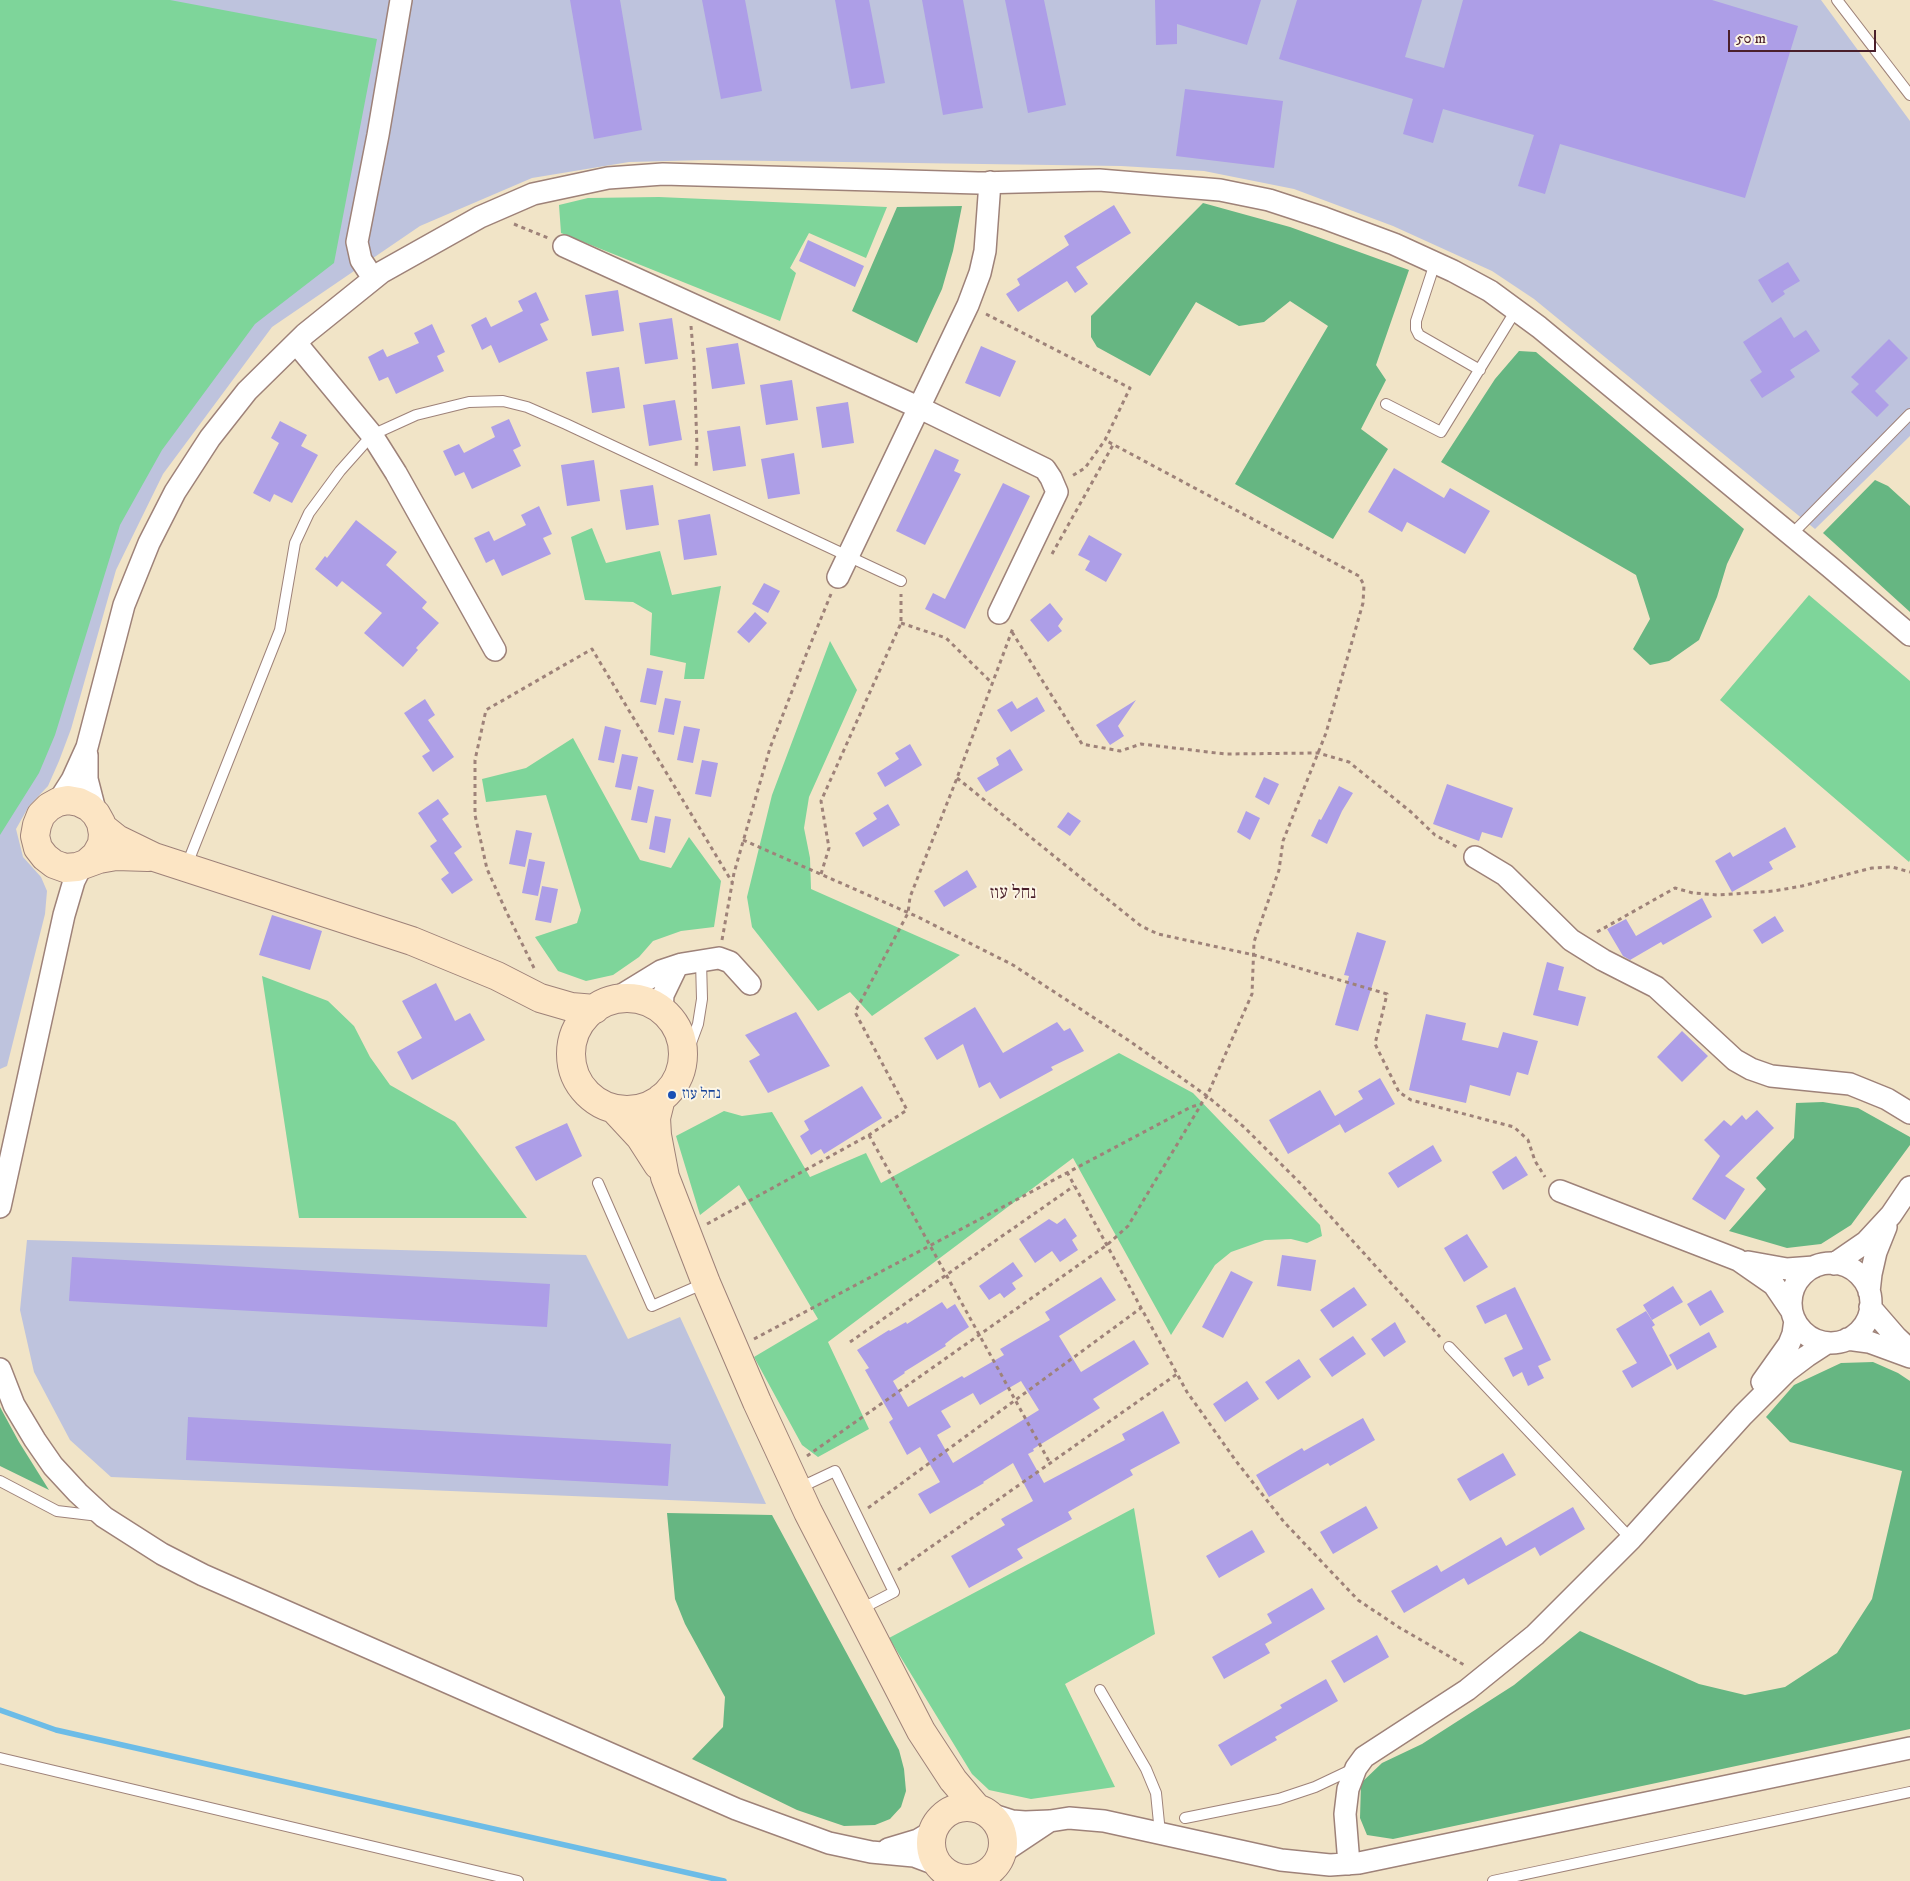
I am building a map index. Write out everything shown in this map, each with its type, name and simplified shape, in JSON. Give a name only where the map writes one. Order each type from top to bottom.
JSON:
[{"type":"street","points":[[373,278],[361,260],[357,242],[378,135],[401,0]]},
{"type":"street","points":[[58,802],[72,780],[87,747],[124,605],[149,543],[175,492],[210,438],[247,391],[296,343],[382,272],[489,213],[533,194],[608,178],[663,174],[990,182],[1099,180],[1220,190],[1269,200],[1324,218],[1394,244],[1435,263],[1490,292],[1516,310],[1910,635]]},
{"type":"street","points":[[838,577],[968,305],[980,273],[985,251],[990,182]]},
{"type":"street","points":[[564,246],[920,408],[1044,469],[1057,492],[1006,619]]},
{"type":"street","points":[[296,343],[372,435],[396,473],[495,650]]},
{"type":"street","points":[[0,1207],[64,915],[74,881],[85,864],[96,855],[102,844],[103,834],[86,779],[87,747]]},
{"type":"street","points":[[154,857],[116,856],[77,867],[65,868],[54,864],[44,857],[38,848],[37,825],[41,815],[58,802],[68,800],[79,802],[89,806],[117,839],[154,857],[420,944],[497,976],[540,998],[571,1007],[604,1005],[633,999],[646,1002],[662,1011],[674,1024],[680,1035],[683,1047],[680,1073],[674,1085],[661,1098],[641,1108],[628,1110],[614,1109],[601,1104],[590,1096],[581,1086],[575,1074],[572,1048],[586,1016],[604,1005],[654,976],[676,966],[710,960],[730,962],[750,984]]},
{"type":"street","points":[[1475,857],[1505,875],[1571,940],[1603,960],[1656,987],[1735,1060],[1751,1069],[1771,1076],[1850,1084],[1886,1099],[1910,1113]]},
{"type":"street","points":[[54,864],[65,889],[64,915]]},
{"type":"street","points":[[662,1011],[663,995],[676,966]]},
{"type":"street","points":[[540,998],[564,1029],[572,1048]]},
{"type":"street","points":[[661,1098],[656,1118],[665,1177]]},
{"type":"street","points":[[614,1109],[640,1137],[665,1177],[706,1283],[756,1402],[792,1479],[921,1731],[953,1780],[983,1811],[996,1820],[1003,1835],[997,1866]]},
{"type":"street","points":[[1743,1415],[1764,1379],[1789,1344],[1793,1315],[1791,1300],[1793,1290],[1798,1281],[1866,1242],[1891,1215],[1910,1187]]},
{"type":"street","points":[[1560,1191],[1738,1260],[1760,1273],[1774,1285],[1800,1329],[1817,1341],[1869,1342],[1910,1357]]},
{"type":"street","points":[[1349,1864],[1345,1814],[1348,1789],[1356,1768],[1364,1757],[1428,1717],[1484,1677],[1535,1635],[1631,1540],[1743,1415],[1787,1371],[1806,1356],[1856,1334],[1868,1317],[1871,1274],[1876,1252],[1891,1215]]},
{"type":"street","points":[[1738,1260],[1787,1269],[1824,1266],[1852,1270],[1865,1283],[1869,1299],[1896,1337],[1910,1350]]},
{"type":"street","points":[[0,1369],[14,1404],[53,1466],[104,1517],[162,1554],[203,1575],[736,1809],[829,1843],[870,1852],[914,1856],[951,1875],[964,1879],[979,1878],[986,1874],[997,1866],[1033,1830],[1050,1821]]},
{"type":"street","points":[[921,1731],[935,1784],[936,1825],[931,1849],[951,1875]]},
{"type":"street","points":[[870,1852],[898,1848],[918,1840],[952,1810],[960,1807],[983,1811],[1012,1821],[1087,1819],[1281,1860],[1330,1865],[1349,1864],[1395,1857],[1910,1748]]},
{"type":"lane","points":[[1837,0],[1910,95]]},
{"type":"lane","points":[[1435,263],[1416,321],[1416,329],[1419,335],[1480,370]]},
{"type":"lane","points":[[1386,404],[1441,432],[1516,310]]},
{"type":"lane","points":[[186,867],[280,630],[295,543],[309,512],[340,471],[372,435],[416,415],[469,402],[503,401],[527,407],[901,581]]},
{"type":"lane","points":[[1791,535],[1910,414]]},
{"type":"lane","points":[[680,1073],[698,1024],[710,960]]},
{"type":"lane","points":[[598,1183],[652,1306],[706,1283]]},
{"type":"lane","points":[[1449,1347],[1631,1540]]},
{"type":"lane","points":[[792,1479],[835,1471],[894,1592],[858,1610]]},
{"type":"lane","points":[[0,1481],[57,1511],[104,1517]]},
{"type":"lane","points":[[1100,1690],[1146,1769],[1156,1793],[1160,1833]]},
{"type":"lane","points":[[0,1758],[518,1881]]},
{"type":"lane","points":[[1185,1818],[1279,1799],[1315,1787],[1356,1768]]},
{"type":"lane","points":[[1494,1881],[1910,1792]]},
{"type":"path","points":[[489,213],[564,246]]},
{"type":"path","points":[[689,302],[694,362],[696,485]]},
{"type":"path","points":[[968,305],[1130,388],[1105,440],[1085,468],[1055,487]]},
{"type":"path","points":[[792,1479],[979,1335],[1107,1246],[1128,1226],[1207,1096],[1252,994],[1254,942],[1279,870],[1283,842],[1326,733],[1363,603],[1364,585],[1359,576],[1105,440]]},
{"type":"path","points":[[1051,555],[1113,444]]},
{"type":"path","points":[[710,960],[770,748],[838,577]]},
{"type":"path","points":[[821,874],[829,848],[821,801],[901,623],[901,581]]},
{"type":"path","points":[[1006,619],[1011,632],[1082,744],[1120,751],[1142,744],[1225,754],[1318,753],[1349,762],[1411,812],[1435,835],[1475,857]]},
{"type":"path","points":[[901,623],[946,638],[992,683]]},
{"type":"path","points":[[687,1235],[869,1135],[907,1110],[855,1012],[908,912],[910,897],[957,778],[1011,632]]},
{"type":"path","points":[[534,969],[487,869],[475,815],[475,760],[486,710],[592,649],[732,882]]},
{"type":"path","points":[[957,778],[1141,926],[1158,934],[1254,955],[1387,994],[1375,1044],[1399,1092],[1411,1100],[1514,1127],[1528,1140],[1535,1161],[1546,1179],[1560,1191]]},
{"type":"path","points":[[743,840],[908,912],[1014,965],[1131,1042],[1207,1096],[1244,1127],[1301,1184],[1449,1347]]},
{"type":"path","points":[[1577,944],[1676,888],[1693,893],[1718,895],[1774,891],[1802,886],[1872,868],[1892,868],[1910,872]]},
{"type":"path","points":[[747,1342],[1191,1106],[1200,1104],[1207,1096]]},
{"type":"path","points":[[869,1135],[1050,1463]]},
{"type":"path","points":[[1067,1172],[1187,1392],[1236,1461],[1284,1522],[1358,1600],[1400,1628],[1484,1677]]},
{"type":"path","points":[[850,1342],[1074,1186]]},
{"type":"path","points":[[857,1516],[1141,1308]]},
{"type":"path","points":[[887,1578],[1177,1374]]},
{"type":"shaded area","points":[[0,0],[1821,0],[1910,121],[1910,436],[1815,529],[1534,299],[1492,271],[1393,226],[1294,189],[1204,171],[1121,166],[706,160],[629,162],[532,178],[420,226],[272,327],[163,474],[116,570],[71,729],[59,761],[48,786],[29,806],[16,829],[23,857],[41,877],[47,891],[45,914],[7,1066],[0,1069]]},
{"type":"shaded area","points":[[27,1240],[586,1255],[628,1339],[680,1317],[766,1504],[111,1477],[70,1440],[34,1372],[20,1310]]},
{"type":"green space","points":[[0,0],[170,0],[377,39],[334,263],[255,324],[162,450],[120,525],[55,735],[39,773],[0,835]]},
{"type":"green space","points":[[659,197],[887,207],[866,258],[809,233],[790,268],[796,273],[780,321],[561,233],[559,205],[588,198]]},
{"type":"green space","points":[[1203,203],[1290,227],[1409,270],[1376,365],[1386,380],[1361,429],[1388,449],[1333,539],[1235,484],[1328,326],[1290,301],[1264,322],[1239,326],[1196,302],[1150,376],[1097,347],[1091,337],[1091,316]]},
{"type":"green space","points":[[962,206],[953,251],[942,289],[917,343],[852,311],[897,207]]},
{"type":"green space","points":[[1519,351],[1536,352],[1744,529],[1727,564],[1717,597],[1699,640],[1669,661],[1650,665],[1633,649],[1650,619],[1636,575],[1441,462],[1495,379]]},
{"type":"green space","points":[[1875,480],[1888,486],[1910,506],[1910,612],[1823,533]]},
{"type":"green space","points":[[592,528],[606,563],[660,551],[672,595],[721,586],[704,679],[684,679],[686,663],[650,655],[652,613],[633,602],[585,600],[571,537]]},
{"type":"green space","points":[[1809,595],[1910,681],[1909,862],[1720,700]]},
{"type":"green space","points":[[830,641],[857,690],[809,797],[804,828],[810,858],[811,889],[960,955],[872,1016],[850,992],[818,1011],[752,927],[747,897],[772,795]]},
{"type":"green space","points":[[573,738],[640,860],[671,868],[689,837],[721,881],[714,927],[681,931],[653,941],[639,957],[613,975],[586,981],[558,971],[535,937],[577,923],[581,910],[546,795],[486,802],[482,779],[526,768]]},
{"type":"green space","points":[[262,976],[328,1001],[354,1026],[370,1057],[390,1085],[455,1122],[527,1218],[299,1218]]},
{"type":"green space","points":[[1119,1053],[1193,1093],[1320,1225],[1322,1236],[1307,1243],[1291,1239],[1265,1240],[1231,1252],[1215,1265],[1171,1335],[1073,1158],[828,1342],[869,1429],[818,1457],[802,1445],[754,1357],[818,1319],[739,1185],[700,1215],[676,1136],[724,1111],[742,1116],[772,1112],[810,1177],[866,1153],[881,1183]]},
{"type":"green space","points":[[1823,1102],[1858,1108],[1910,1137],[1910,1145],[1851,1225],[1821,1244],[1787,1248],[1729,1231],[1766,1189],[1756,1178],[1794,1138],[1796,1103]]},
{"type":"green space","points":[[1873,1362],[1898,1373],[1910,1381],[1910,1729],[1393,1839],[1367,1835],[1360,1818],[1361,1783],[1382,1763],[1422,1744],[1514,1685],[1580,1631],[1699,1684],[1745,1695],[1785,1687],[1837,1653],[1872,1599],[1902,1471],[1790,1442],[1766,1417],[1794,1385],[1841,1363]]},
{"type":"green space","points":[[0,1407],[19,1442],[49,1490],[0,1466]]},
{"type":"green space","points":[[1134,1508],[1155,1634],[1065,1684],[1115,1787],[1031,1799],[989,1790],[972,1774],[889,1638]]},
{"type":"green space","points":[[667,1513],[772,1515],[899,1750],[904,1769],[906,1791],[901,1807],[890,1819],[875,1825],[844,1826],[797,1810],[692,1759],[723,1727],[725,1697],[685,1624],[675,1599]]},
{"type":"building","points":[[570,0],[620,0],[642,130],[594,139]]},
{"type":"building","points":[[702,0],[745,0],[762,91],[721,99]]},
{"type":"building","points":[[835,0],[869,0],[885,83],[851,89]]},
{"type":"building","points":[[922,0],[963,0],[983,108],[943,115]]},
{"type":"building","points":[[1005,0],[1044,0],[1066,105],[1028,113]]},
{"type":"building","points":[[1155,0],[1261,0],[1247,45],[1177,24],[1177,44],[1156,45]]},
{"type":"building","points":[[1297,0],[1422,0],[1405,57],[1444,68],[1463,0],[1712,0],[1798,26],[1745,198],[1560,144],[1545,194],[1518,186],[1534,135],[1443,109],[1433,143],[1403,134],[1413,99],[1279,59]]},
{"type":"building","points":[[1185,89],[1283,101],[1274,168],[1176,156]]},
{"type":"building","points":[[1114,205],[1131,233],[1076,267],[1088,284],[1075,293],[1067,281],[1018,312],[1006,294],[1020,285],[1017,279],[1069,245],[1064,236]]},
{"type":"building","points":[[808,240],[864,266],[855,287],[799,261]]},
{"type":"building","points":[[1788,262],[1800,281],[1783,291],[1785,294],[1772,303],[1758,280]]},
{"type":"building","points":[[618,290],[624,331],[592,336],[585,295]]},
{"type":"building","points":[[536,292],[549,320],[540,324],[548,340],[499,363],[491,345],[482,350],[471,325],[486,317],[491,327],[523,311],[518,301]]},
{"type":"building","points":[[1781,317],[1794,338],[1806,330],[1820,351],[1790,370],[1795,377],[1762,398],[1750,380],[1762,372],[1743,342]]},
{"type":"building","points":[[672,318],[678,359],[645,364],[639,323]]},
{"type":"building","points":[[432,324],[445,352],[437,356],[444,371],[396,394],[388,377],[379,381],[368,357],[383,349],[387,357],[419,343],[414,333]]},
{"type":"building","points":[[1889,339],[1908,358],[1875,391],[1889,405],[1877,417],[1851,392],[1859,384],[1851,377]]},
{"type":"building","points":[[738,343],[745,384],[712,389],[706,348]]},
{"type":"building","points":[[981,346],[1016,361],[1000,397],[965,383]]},
{"type":"building","points":[[619,367],[625,408],[592,413],[586,372]]},
{"type":"building","points":[[792,380],[798,420],[766,425],[760,385]]},
{"type":"building","points":[[675,400],[682,440],[649,446],[643,405]]},
{"type":"building","points":[[848,402],[854,443],[822,448],[816,407]]},
{"type":"building","points":[[509,419],[521,446],[513,450],[521,466],[472,489],[464,472],[455,476],[443,451],[459,444],[464,453],[495,437],[491,427]]},
{"type":"building","points":[[280,421],[307,435],[301,446],[318,455],[292,503],[274,494],[270,502],[253,493],[279,443],[271,438]]},
{"type":"building","points":[[740,426],[746,466],[713,471],[707,431]]},
{"type":"building","points":[[935,449],[959,460],[954,471],[961,474],[925,545],[896,531]]},
{"type":"building","points":[[794,453],[800,494],[768,499],[761,459]]},
{"type":"building","points":[[594,460],[600,501],[567,506],[561,465]]},
{"type":"building","points":[[1394,468],[1444,498],[1450,488],[1490,511],[1465,554],[1407,522],[1402,532],[1368,512]]},
{"type":"building","points":[[1003,483],[1030,496],[965,629],[925,609],[933,593],[945,599]]},
{"type":"building","points":[[653,485],[659,525],[626,530],[620,490]]},
{"type":"building","points":[[539,506],[552,534],[543,538],[551,554],[502,576],[494,559],[486,563],[474,538],[489,531],[494,541],[526,525],[521,515]]},
{"type":"building","points":[[710,514],[717,555],[684,560],[678,520]]},
{"type":"building","points":[[356,520],[397,552],[386,565],[427,602],[422,608],[439,623],[416,648],[418,650],[403,667],[364,633],[382,613],[342,581],[337,587],[315,569],[325,556],[327,558]]},
{"type":"building","points":[[1089,535],[1122,554],[1106,582],[1085,570],[1090,561],[1078,555]]},
{"type":"building","points":[[764,583],[780,591],[768,613],[752,604]]},
{"type":"building","points":[[1050,603],[1063,619],[1058,626],[1062,631],[1048,642],[1030,620]]},
{"type":"building","points":[[755,612],[767,623],[749,643],[737,632]]},
{"type":"building","points":[[647,668],[663,671],[656,705],[640,702]]},
{"type":"building","points":[[1037,697],[1045,711],[1011,732],[997,710],[1012,701],[1017,709]]},
{"type":"building","points":[[665,698],[681,701],[674,735],[658,732]]},
{"type":"building","points":[[425,699],[435,715],[428,720],[454,757],[433,772],[422,756],[430,751],[404,713]]},
{"type":"building","points":[[1136,700],[1118,726],[1124,736],[1110,745],[1096,725]]},
{"type":"building","points":[[605,726],[621,730],[614,763],[598,760]]},
{"type":"building","points":[[684,726],[700,729],[693,763],[677,760]]},
{"type":"building","points":[[910,744],[922,765],[885,787],[877,773],[899,759],[895,753]]},
{"type":"building","points":[[1010,749],[1023,770],[986,792],[977,778],[999,765],[996,758]]},
{"type":"building","points":[[622,754],[638,757],[631,790],[615,787]]},
{"type":"building","points":[[702,760],[718,763],[711,797],[695,794]]},
{"type":"building","points":[[1264,777],[1279,784],[1269,805],[1255,797]]},
{"type":"building","points":[[1447,784],[1513,808],[1502,838],[1482,832],[1479,841],[1433,824]]},
{"type":"building","points":[[638,786],[654,790],[647,823],[631,820]]},
{"type":"building","points":[[1339,786],[1353,793],[1342,811],[1327,844],[1311,836]]},
{"type":"building","points":[[438,799],[449,814],[442,819],[462,847],[454,853],[473,880],[452,894],[441,879],[449,873],[430,846],[437,841],[418,813]]},
{"type":"building","points":[[888,804],[900,825],[863,847],[855,833],[877,819],[873,813]]},
{"type":"building","points":[[1246,811],[1260,818],[1250,840],[1237,832]]},
{"type":"building","points":[[1068,812],[1081,821],[1070,836],[1057,827]]},
{"type":"building","points":[[655,816],[671,819],[665,853],[649,849]]},
{"type":"building","points":[[1785,827],[1796,847],[1769,862],[1773,869],[1732,892],[1715,861],[1730,852],[1733,857]]},
{"type":"building","points":[[516,830],[532,833],[525,867],[509,864]]},
{"type":"building","points":[[529,859],[545,862],[538,896],[522,893]]},
{"type":"building","points":[[967,870],[977,887],[944,907],[934,891]]},
{"type":"building","points":[[542,886],[558,889],[551,923],[535,920]]},
{"type":"building","points":[[1702,898],[1712,917],[1663,945],[1661,942],[1630,960],[1623,956],[1607,929],[1626,919],[1636,936]]},
{"type":"building","points":[[272,915],[322,931],[310,970],[259,955]]},
{"type":"building","points":[[1775,916],[1784,931],[1762,944],[1753,930]]},
{"type":"building","points":[[1357,932],[1386,941],[1358,1031],[1335,1025],[1349,976],[1344,975]]},
{"type":"building","points":[[1547,962],[1564,967],[1558,990],[1586,997],[1578,1026],[1533,1015]]},
{"type":"building","points":[[436,983],[455,1021],[470,1013],[485,1040],[412,1080],[397,1052],[422,1038],[402,1001]]},
{"type":"building","points":[[975,1007],[1003,1053],[1057,1022],[1064,1031],[1070,1028],[1084,1051],[1051,1067],[1053,1070],[1000,1099],[990,1082],[979,1088],[963,1044],[937,1060],[924,1038]]},
{"type":"building","points":[[796,1012],[830,1066],[768,1093],[749,1061],[760,1055],[745,1035]]},
{"type":"building","points":[[1426,1014],[1466,1023],[1462,1040],[1498,1048],[1503,1032],[1538,1041],[1528,1075],[1517,1072],[1510,1096],[1470,1085],[1466,1103],[1409,1090]]},
{"type":"building","points":[[1682,1031],[1708,1056],[1682,1082],[1657,1057]]},
{"type":"building","points":[[1380,1078],[1395,1104],[1345,1133],[1340,1124],[1288,1154],[1269,1120],[1320,1090],[1335,1116],[1363,1099],[1358,1091]]},
{"type":"building","points":[[862,1086],[882,1118],[824,1154],[821,1149],[811,1155],[800,1136],[809,1130],[804,1121]]},
{"type":"building","points":[[1757,1110],[1774,1128],[1725,1176],[1745,1189],[1725,1220],[1692,1199],[1720,1156],[1704,1140],[1724,1120],[1731,1126],[1742,1115],[1746,1120]]},
{"type":"building","points":[[567,1123],[582,1156],[536,1181],[515,1147]]},
{"type":"building","points":[[1433,1145],[1442,1161],[1398,1188],[1388,1173]]},
{"type":"building","points":[[1516,1156],[1528,1175],[1503,1190],[1492,1172]]},
{"type":"building","points":[[1065,1218],[1077,1236],[1072,1240],[1078,1250],[1060,1262],[1052,1251],[1035,1263],[1019,1239],[1049,1219],[1057,1224]]},
{"type":"building","points":[[1467,1234],[1488,1267],[1464,1282],[1444,1248]]},
{"type":"building","points":[[1282,1255],[1316,1260],[1311,1291],[1277,1286]]},
{"type":"building","points":[[72,1257],[550,1284],[547,1327],[69,1301]]},
{"type":"building","points":[[1013,1262],[1023,1276],[1012,1283],[1016,1289],[1004,1298],[1000,1293],[989,1300],[979,1286]]},
{"type":"building","points":[[1231,1271],[1253,1282],[1223,1338],[1202,1327]]},
{"type":"building","points":[[1101,1277],[1116,1300],[1059,1336],[1081,1372],[1134,1340],[1149,1364],[1093,1399],[1100,1408],[1033,1449],[1034,1451],[1028,1454],[1044,1483],[1125,1440],[1122,1434],[1163,1411],[1180,1443],[1130,1470],[1133,1475],[1068,1512],[1072,1519],[1017,1549],[1023,1558],[969,1588],[951,1556],[1005,1525],[1001,1519],[1033,1501],[1013,1463],[984,1483],[930,1514],[918,1494],[940,1482],[920,1447],[907,1455],[889,1422],[893,1419],[865,1370],[869,1368],[857,1350],[889,1330],[906,1322],[907,1324],[942,1302],[947,1309],[955,1304],[969,1327],[945,1344],[946,1346],[893,1381],[908,1407],[962,1376],[964,1378],[1004,1355],[1000,1349],[1050,1320],[1045,1312]],"holes":[[[1021,1381],[1039,1410],[953,1463],[937,1435],[951,1427],[941,1411],[973,1393],[980,1405]]]},
{"type":"building","points":[[1673,1286],[1683,1302],[1652,1320],[1643,1305]]},
{"type":"building","points":[[1354,1287],[1367,1305],[1333,1328],[1320,1310]]},
{"type":"building","points":[[1515,1287],[1551,1360],[1538,1366],[1544,1378],[1528,1386],[1522,1372],[1513,1377],[1504,1358],[1523,1349],[1506,1314],[1485,1324],[1476,1306]]},
{"type":"building","points":[[1711,1290],[1724,1312],[1700,1326],[1687,1304]]},
{"type":"building","points":[[1646,1311],[1655,1325],[1652,1327],[1672,1365],[1632,1388],[1622,1371],[1637,1363],[1616,1329]]},
{"type":"building","points":[[1395,1322],[1406,1342],[1384,1357],[1371,1339]]},
{"type":"building","points":[[1709,1332],[1717,1347],[1677,1370],[1669,1355]]},
{"type":"building","points":[[1353,1336],[1366,1354],[1332,1377],[1319,1359]]},
{"type":"building","points":[[1299,1359],[1311,1377],[1278,1400],[1265,1382]]},
{"type":"building","points":[[1247,1381],[1259,1399],[1225,1422],[1213,1404]]},
{"type":"building","points":[[188,1417],[671,1444],[668,1486],[186,1460]]},
{"type":"building","points":[[1363,1418],[1375,1440],[1330,1466],[1328,1463],[1269,1497],[1256,1475],[1302,1448],[1304,1451]]},
{"type":"building","points":[[1503,1453],[1516,1475],[1470,1501],[1457,1479]]},
{"type":"building","points":[[1366,1506],[1378,1528],[1333,1554],[1320,1532]]},
{"type":"building","points":[[1573,1507],[1585,1529],[1540,1556],[1535,1547],[1468,1585],[1464,1578],[1404,1613],[1391,1591],[1437,1565],[1441,1572],[1501,1537],[1506,1546]]},
{"type":"building","points":[[1252,1530],[1265,1552],[1219,1578],[1206,1556]]},
{"type":"building","points":[[1312,1588],[1325,1609],[1265,1644],[1270,1653],[1224,1679],[1212,1657],[1272,1623],[1267,1614]]},
{"type":"building","points":[[1377,1635],[1389,1657],[1344,1683],[1331,1661]]},
{"type":"building","points":[[1326,1679],[1338,1701],[1275,1737],[1277,1740],[1231,1766],[1218,1745],[1282,1708],[1280,1705]]},
{"type":"waterway","points":[[0,1710],[56,1730],[724,1881]]},
{"type":"place","name":"נחל עוז","points":[[672,1095]]},
{"type":"district","name":"נחל עוז","points":[[1013,894]]}]
